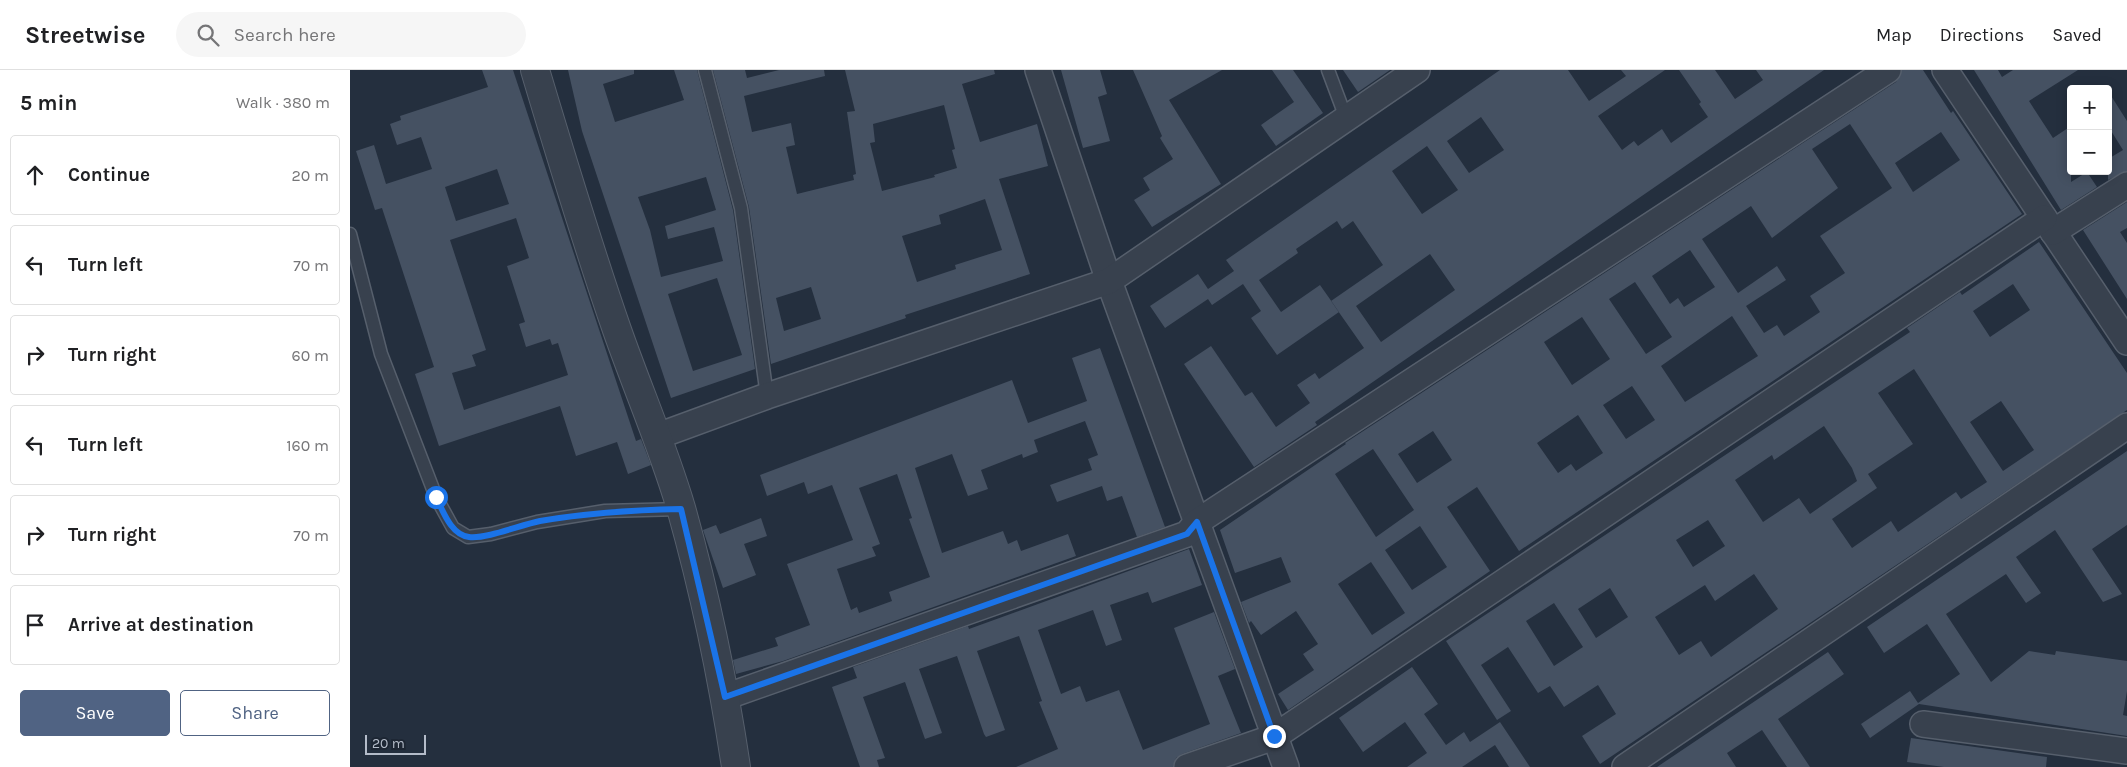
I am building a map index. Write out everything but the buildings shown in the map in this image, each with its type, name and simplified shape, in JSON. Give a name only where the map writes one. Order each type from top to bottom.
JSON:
[{"type":"street","points":[[535,70],[562,161],[617,331],[658,436],[681,509],[725,697],[736,767]]},
{"type":"street","points":[[1038,70],[1108,281],[1286,767]]},
{"type":"street","points":[[658,436],[767,396],[1108,281],[1417,70]]},
{"type":"street","points":[[725,697],[1187,534],[1197,522],[1888,70]]},
{"type":"street","points":[[1945,70],[2127,342]]},
{"type":"street","points":[[1187,767],[1274,736],[2048,225],[2127,185]]},
{"type":"street","points":[[1624,767],[2127,426]]},
{"type":"street","points":[[1923,724],[2127,751]]},
{"type":"lane","points":[[705,70],[741,208],[767,396]]},
{"type":"lane","points":[[1328,70],[1346,118]]},
{"type":"lane","points":[[350,234],[382,354],[436,497],[453,528],[468,537],[491,534],[537,522],[604,512],[681,509]]},
{"type":"route","points":[[436,497],[453,528],[468,537],[491,534],[537,522],[604,512],[681,509],[725,697],[1187,534],[1197,522],[1274,736]]}]
